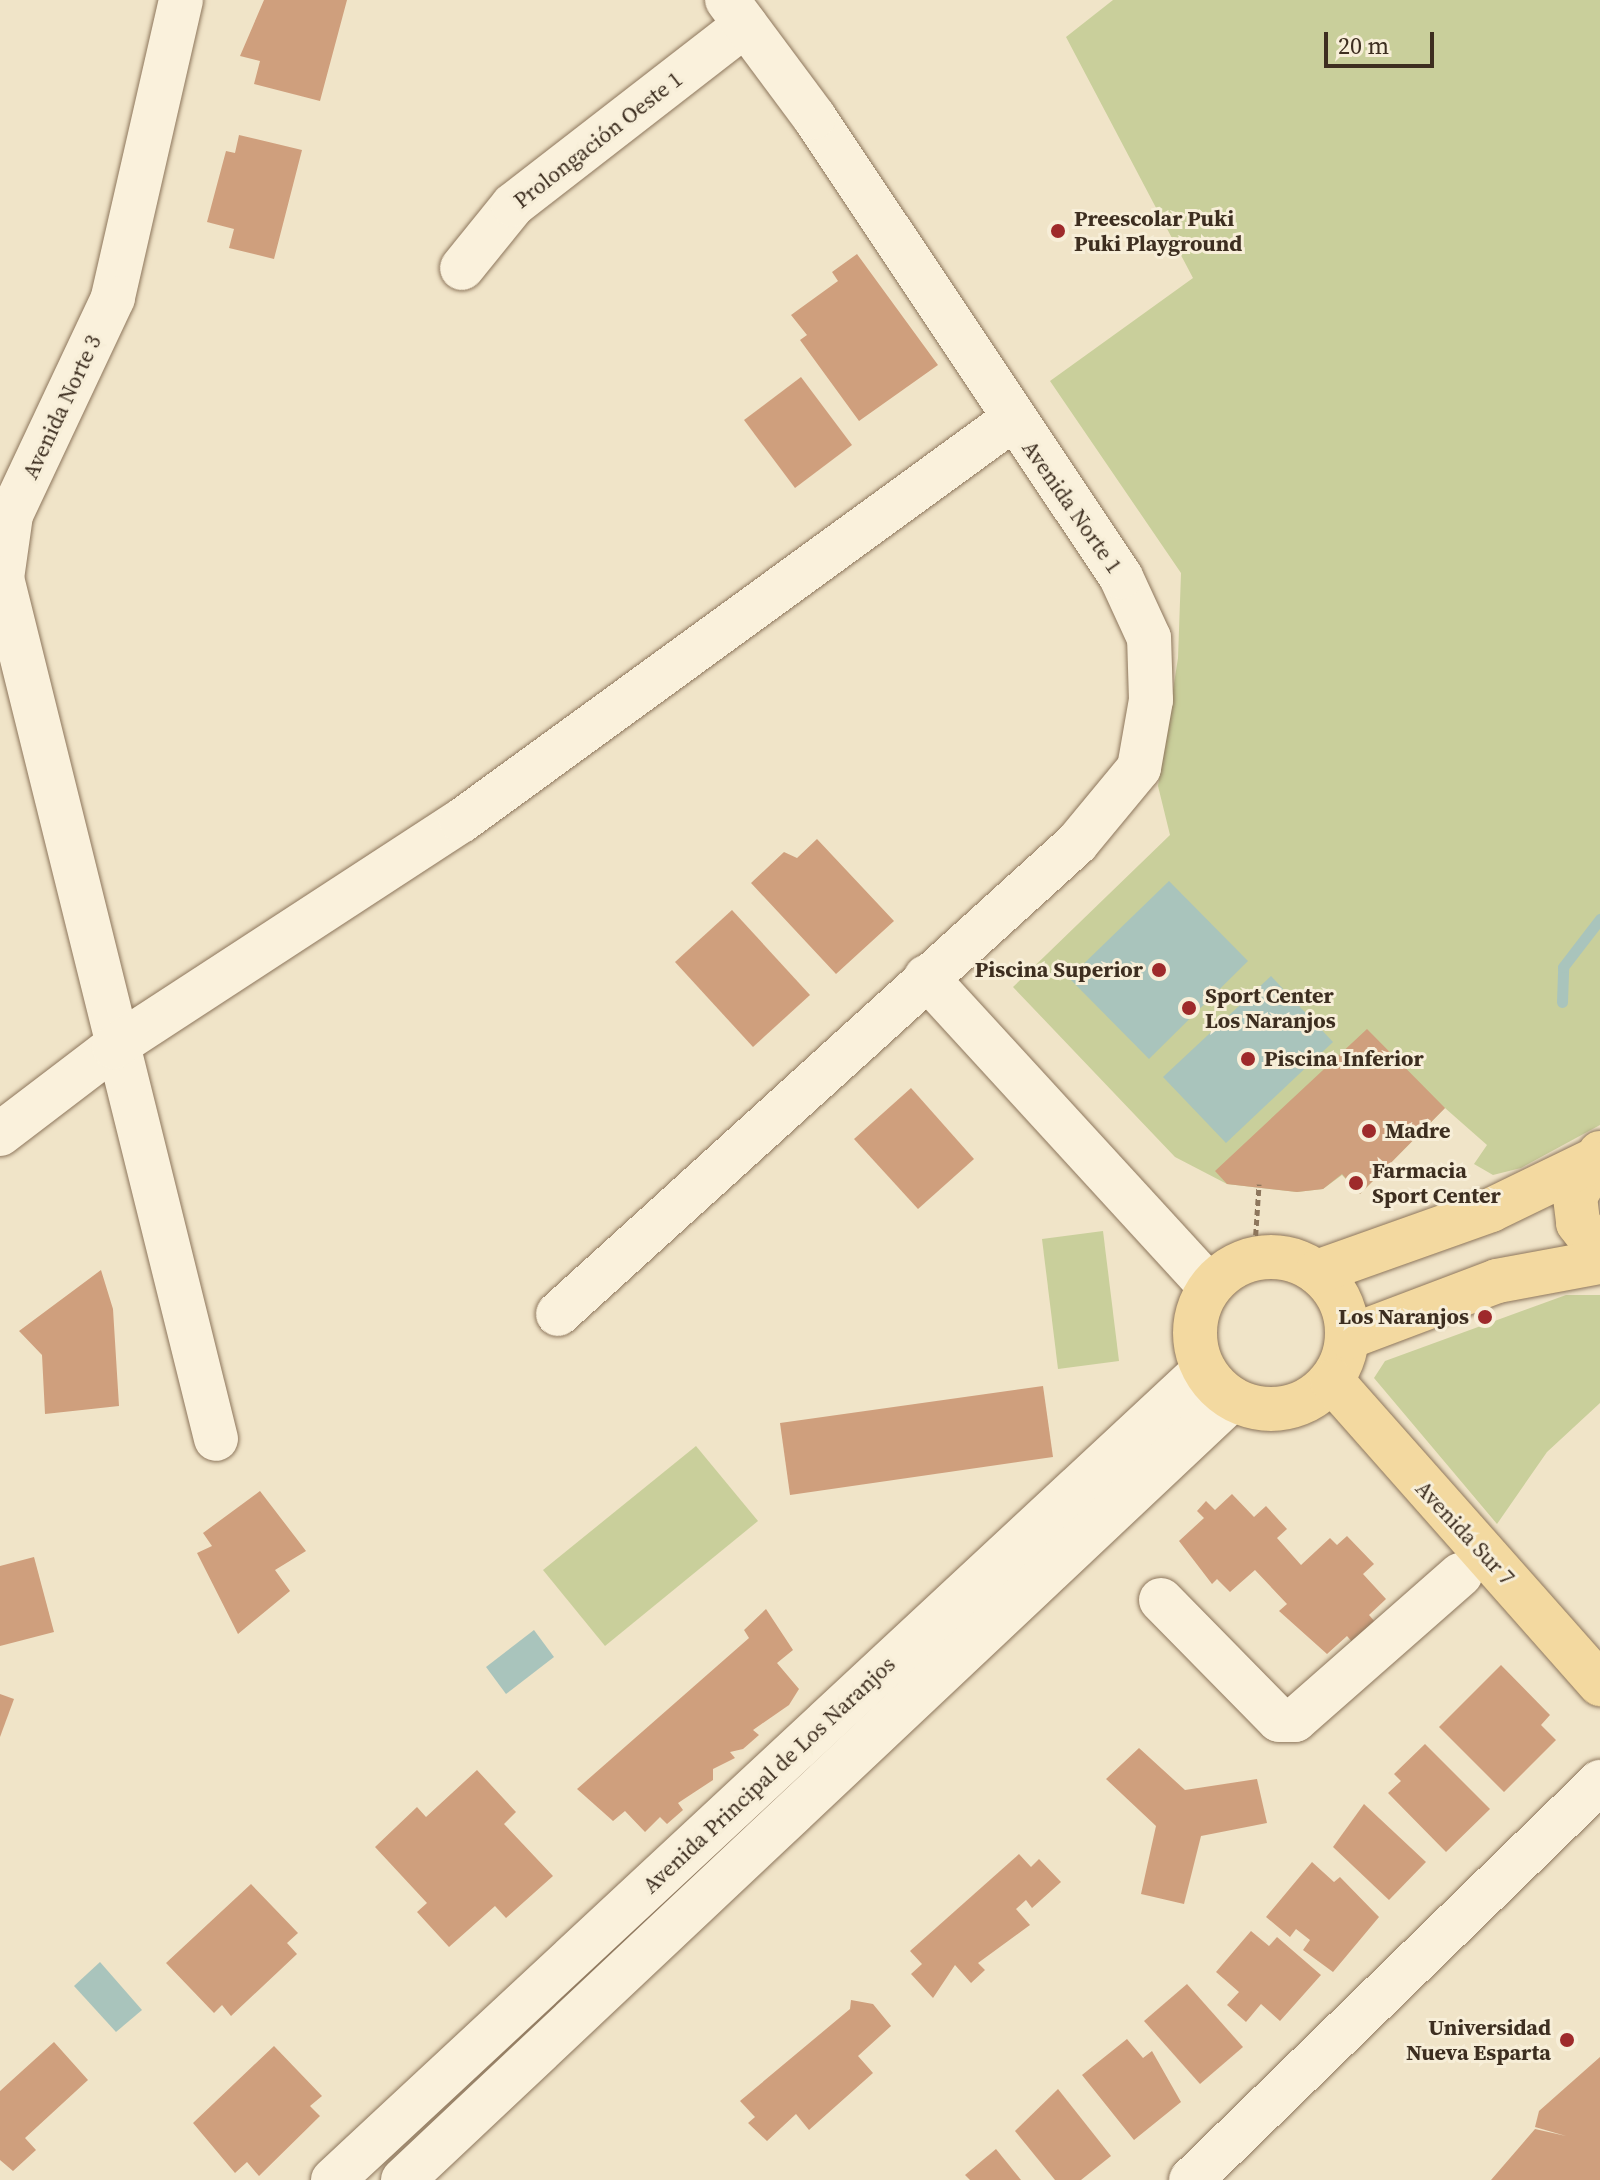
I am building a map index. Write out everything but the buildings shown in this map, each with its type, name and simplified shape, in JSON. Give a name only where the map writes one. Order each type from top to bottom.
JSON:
[{"type":"main road","points":[[1317,1272],[1491,1210],[1595,1157]]},
{"type":"main road","points":[[1595,1157],[1575,1210],[1600,1251]]},
{"type":"main road","points":[[1271,1257],[1317,1272],[1344,1307],[1349,1337],[1332,1381],[1296,1406],[1274,1410],[1218,1385],[1195,1325],[1209,1286],[1247,1261],[1271,1257]]},
{"type":"main road","points":[[1349,1337],[1497,1281],[1600,1262]]},
{"type":"main road","name":"Avenida Sur 7","points":[[1332,1381],[1600,1684]]},
{"type":"street","name":"Avenida Norte 3","points":[[181,0],[113,298],[11,515],[2,578],[114,1047],[216,1439]]},
{"type":"street","name":"Prolongación Oeste 1","points":[[462,268],[513,205],[736,12]]},
{"type":"street","name":"Avenida Norte 1","points":[[558,1314],[1077,843],[1139,768],[1151,700],[1149,638],[1121,577],[736,12]]},
{"type":"street","points":[[0,1134],[114,1047],[461,821],[1012,420]]},
{"type":"street","points":[[926,977],[1209,1286]]},
{"type":"street","name":"Avenida Principal de Los Naranjos","points":[[333,2180],[1218,1385]]},
{"type":"street","name":"Avenida Principal de Los Naranjos","points":[[403,2180],[1218,1385]]},
{"type":"street","points":[[1161,1600],[1279,1720],[1295,1720],[1460,1575]]},
{"type":"street","points":[[1191,2180],[1600,1782]]},
{"type":"path","points":[[1255,1245],[1259,1184]]},
{"type":"green space","points":[[1113,0],[1600,0],[1600,1125],[1521,1168],[1493,1175],[1474,1164],[1487,1145],[1445,1108],[1360,1194],[1342,1175],[1323,1189],[1297,1192],[1227,1184],[1175,1157],[1013,987],[1170,835],[1158,786],[1178,658],[1181,573],[1050,381],[1193,278],[1066,37]]},
{"type":"green space","points":[[1103,1231],[1119,1361],[1058,1369],[1042,1239]]},
{"type":"green space","points":[[1566,1295],[1600,1295],[1600,1403],[1547,1452],[1497,1524],[1374,1378],[1385,1361]]},
{"type":"green space","points":[[696,1446],[758,1521],[605,1646],[543,1570]]},
{"type":"water","name":"Piscina Superior","points":[[1169,881],[1248,961],[1149,1059],[1069,978]]},
{"type":"water","name":"Piscina Inferior","points":[[1271,976],[1333,1042],[1226,1143],[1163,1077]]},
{"type":"water","points":[[534,1630],[554,1657],[506,1694],[486,1667]]},
{"type":"water","points":[[100,1962],[142,2010],[116,2032],[74,1986]]},
{"type":"waterway","points":[[1562,1002],[1563,967],[1600,919]]},
{"type":"place","name":"Preescolar Puki Puki Playground","points":[[1058,231]]},
{"type":"place","name":"Piscina Superior","points":[[1159,970]]},
{"type":"place","name":"Sport Center Los Naranjos","points":[[1189,1008]]},
{"type":"place","name":"Piscina Inferior","points":[[1248,1059]]},
{"type":"place","name":"Madre","points":[[1369,1131]]},
{"type":"place","name":"Farmacia Sport Center","points":[[1356,1183]]},
{"type":"place","name":"Los Naranjos","points":[[1485,1317]]},
{"type":"place","name":"Universidad Nueva Esparta","points":[[1567,2040]]}]
